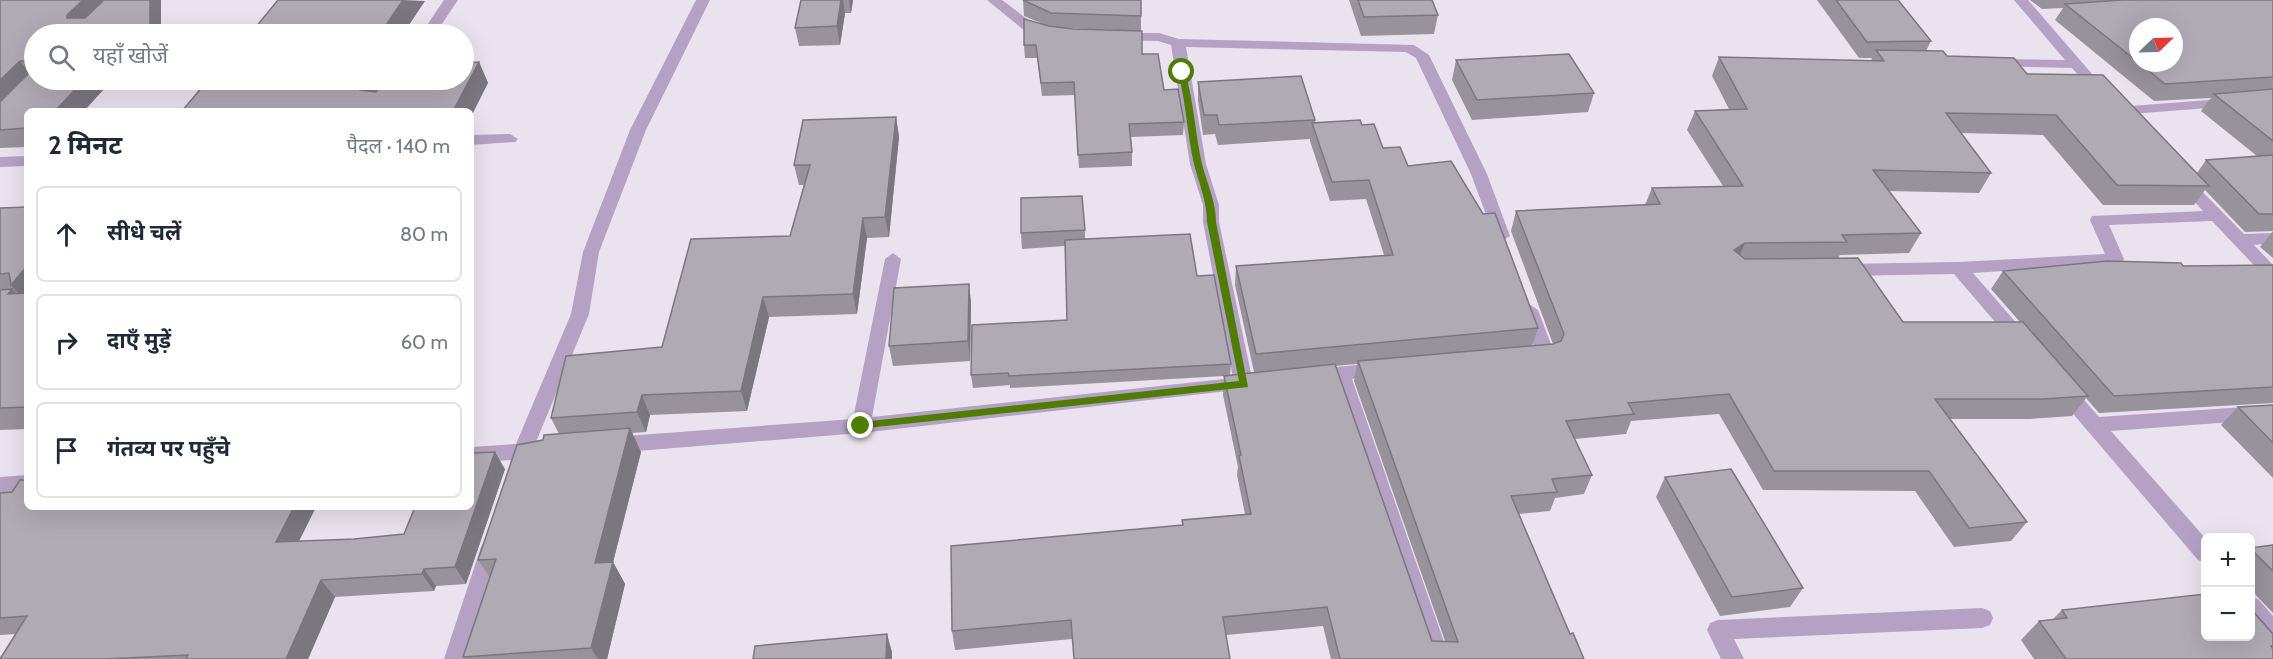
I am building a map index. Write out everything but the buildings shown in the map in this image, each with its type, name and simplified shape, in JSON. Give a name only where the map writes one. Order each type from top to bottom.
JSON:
[{"type":"street","points":[[435,24],[451,0]]},
{"type":"street","points":[[512,484],[523,451],[580,314],[591,252],[638,130],[703,0]]},
{"type":"street","points":[[994,0],[1030,28],[1056,35]]},
{"type":"street","points":[[2020,0],[2041,16],[2074,64],[2133,128]]},
{"type":"street","points":[[1104,37],[1159,37],[1178,43],[1409,48],[1422,55],[1479,174],[1506,248]]},
{"type":"street","points":[[1178,43],[1198,164],[1211,205],[1211,222],[1244,384]]},
{"type":"street","points":[[1980,63],[2074,64]]},
{"type":"street","points":[[2118,111],[2273,99]]},
{"type":"street","points":[[474,140],[510,139]]},
{"type":"street","points":[[0,162],[24,161]]},
{"type":"street","points":[[2171,168],[2273,275]]},
{"type":"street","points":[[1830,270],[1959,268],[2116,259],[2098,220],[2217,216]]},
{"type":"street","points":[[2241,240],[2273,238]]},
{"type":"street","points":[[861,426],[893,259]]},
{"type":"street","points":[[1959,268],[2034,356]]},
{"type":"street","points":[[1512,358],[1546,354],[1522,291]]},
{"type":"street","points":[[1292,379],[1397,368]]},
{"type":"street","points":[[1340,373],[1439,659]]},
{"type":"street","points":[[2049,373],[2201,549]]},
{"type":"street","points":[[593,446],[861,426],[1268,381]]},
{"type":"street","points":[[2094,425],[2273,412]]},
{"type":"street","points":[[474,455],[558,449]]},
{"type":"street","points":[[0,484],[24,483]]},
{"type":"street","points":[[455,659],[498,528]]},
{"type":"street","points":[[2255,612],[2273,632]]},
{"type":"street","points":[[1733,659],[1718,630],[1982,618]]},
{"type":"route","points":[[861,426],[1244,384],[1211,222],[1211,205],[1198,164],[1190,103],[1182,72]]}]
